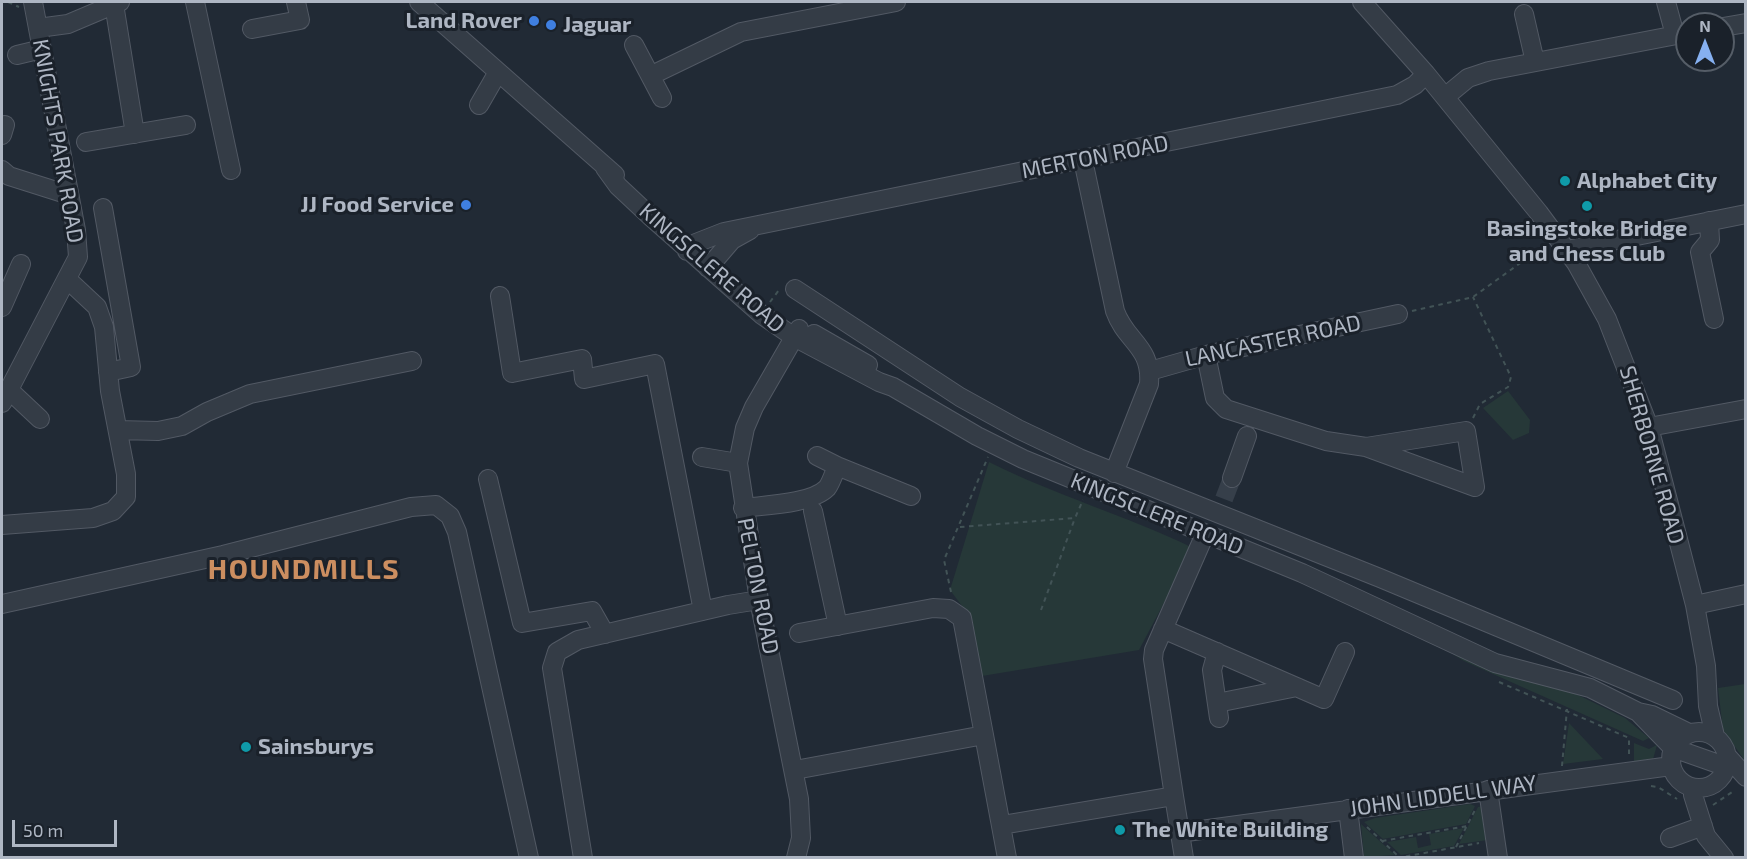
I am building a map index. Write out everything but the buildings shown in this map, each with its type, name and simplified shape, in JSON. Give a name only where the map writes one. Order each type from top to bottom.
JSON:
[{"type":"street","points":[[195,2],[231,171]]},
{"type":"street","points":[[252,29],[300,20],[296,2]]},
{"type":"street","name":"KINGSCLERE ROAD","points":[[418,2],[606,168],[624,180],[711,265],[761,300],[797,332],[842,348],[883,375],[893,387],[948,420],[1023,459],[1370,603],[1495,663],[1590,688],[1638,712],[1702,734]]},
{"type":"street","points":[[652,75],[741,32],[896,2]]},
{"type":"street","name":"SHERBORNE ROAD","points":[[1362,2],[1426,74],[1562,244],[1607,319],[1649,427],[1695,605],[1706,666],[1708,706],[1702,734]]},
{"type":"street","points":[[1666,2],[1675,21]]},
{"type":"street","points":[[38,28],[68,24],[117,3],[135,134]]},
{"type":"street","name":"KNIGHTS PARK ROAD","points":[[5,396],[78,257],[69,195],[38,28],[27,5]]},
{"type":"street","points":[[1524,14],[1535,62]]},
{"type":"street","points":[[1445,97],[1468,78],[1489,70],[1675,35]]},
{"type":"street","points":[[634,45],[652,75],[662,98]]},
{"type":"street","points":[[17,54],[42,49]]},
{"type":"street","points":[[479,105],[498,72]]},
{"type":"street","name":"MERTON ROAD","points":[[692,247],[724,232],[1397,95],[1415,85],[1426,74]]},
{"type":"street","points":[[86,142],[186,125]]},
{"type":"street","points":[[1083,160],[1115,311],[1118,320],[1143,351],[1150,371],[1149,384],[1114,473]]},
{"type":"street","points":[[2,170],[9,176],[69,195]]},
{"type":"street","points":[[102,208],[131,367],[108,372]]},
{"type":"street","points":[[1562,244],[1746,214]]},
{"type":"street","points":[[1709,221],[1710,240],[1700,252],[1714,319]]},
{"type":"street","name":"MERTON ROAD","points":[[711,265],[732,240],[756,227]]},
{"type":"street","points":[[2,307],[21,264]]},
{"type":"street","points":[[2,525],[93,518],[112,511],[126,497],[122,448],[108,372],[104,327],[97,307],[67,279]]},
{"type":"street","name":"KINGSCLERE ROAD","points":[[795,290],[960,397],[1018,429],[1114,473],[1221,506],[1380,578],[1673,700]]},
{"type":"street","points":[[500,296],[512,373],[582,359],[584,379],[655,364],[703,610]]},
{"type":"street","name":"LANCASTER ROAD","points":[[1150,371],[1206,355],[1398,314]]},
{"type":"street","name":"PELTON ROAD","points":[[796,858],[801,838],[795,770],[759,600],[743,508],[738,463],[745,428],[754,407],[797,332]]},
{"type":"street","points":[[1206,355],[1215,398],[1226,408],[1326,441],[1366,447],[1475,487],[1466,431],[1366,447]]},
{"type":"street","points":[[118,430],[158,431],[182,426],[207,412],[250,394],[412,361]]},
{"type":"street","points":[[5,396],[39,419]]},
{"type":"street","points":[[948,420],[960,397]]},
{"type":"street","points":[[1649,427],[1746,409]]},
{"type":"street","points":[[1232,478],[1245,436]]},
{"type":"street","points":[[817,456],[911,496]]},
{"type":"street","points":[[702,457],[738,463]]},
{"type":"street","points":[[743,508],[802,499],[817,494],[828,487],[837,466]]},
{"type":"street","points":[[488,479],[522,623],[592,611],[605,634]]},
{"type":"street","points":[[2,604],[223,555],[411,507],[436,505],[450,516],[458,531],[529,858]]},
{"type":"street","points":[[813,511],[838,626]]},
{"type":"street","points":[[1184,858],[1153,660],[1163,629],[1204,534]]},
{"type":"street","points":[[1370,603],[1380,578]]},
{"type":"street","points":[[1695,605],[1746,594]]},
{"type":"street","points":[[583,858],[552,668],[557,652],[578,640],[703,610],[759,600]]},
{"type":"street","points":[[799,633],[933,608],[949,609],[962,618],[1002,825],[1006,858]]},
{"type":"street","points":[[1163,629],[1324,699],[1345,652]]},
{"type":"street","points":[[1217,652],[1212,670],[1218,710],[1297,687]]},
{"type":"street","name":"KINGSCLERE ROAD","points":[[1638,712],[1672,757],[1679,781],[1693,788]]},
{"type":"street","points":[[1702,734],[1733,775],[1672,757],[1679,740],[1702,734]]},
{"type":"street","points":[[795,770],[984,735]]},
{"type":"street","name":"JOHN LIDDELL WAY","points":[[1179,833],[1348,809],[1483,797],[1672,757]]},
{"type":"street","points":[[1724,858],[1706,836],[1705,818],[1693,788],[1707,788],[1733,775]]},
{"type":"street","points":[[1002,825],[1174,796]]},
{"type":"street","points":[[1483,797],[1497,849]]},
{"type":"street","points":[[1348,809],[1354,858]]},
{"type":"street","points":[[1670,838],[1705,818]]},
{"type":"path","points":[[8,2],[27,5]]},
{"type":"path","points":[[1398,314],[1473,297],[1562,244]]},
{"type":"path","points":[[1466,431],[1480,404],[1508,387],[1511,377],[1473,297]]},
{"type":"path","points":[[959,616],[944,560],[989,455]]},
{"type":"path","points":[[1041,610],[1085,496]]},
{"type":"path","points":[[960,527],[1075,518]]},
{"type":"path","points":[[1490,678],[1567,709],[1629,738],[1629,757]]},
{"type":"path","points":[[1562,767],[1567,709]]},
{"type":"path","points":[[1705,818],[1733,775]]},
{"type":"path","points":[[1642,786],[1658,787],[1677,798],[1681,807]]},
{"type":"path","points":[[1456,847],[1483,797]]},
{"type":"path","points":[[1363,823],[1398,857],[1456,847],[1497,849]]},
{"type":"path","points":[[1382,841],[1467,826]]},
{"type":"shaded area","points":[[1508,391],[1530,420],[1529,433],[1513,440],[1483,408]]},
{"type":"shaded area","points":[[989,462],[1193,548],[1139,650],[976,677],[962,606],[950,590]]},
{"type":"shaded area","points":[[1457,653],[1525,680],[1576,694],[1625,718],[1649,738],[1643,741],[1464,661],[1454,655]]},
{"type":"shaded area","points":[[1746,684],[1745,761],[1723,730],[1718,688]]},
{"type":"shaded area","points":[[1569,723],[1603,759],[1563,764]]},
{"type":"shaded area","points":[[1634,743],[1649,749],[1657,745],[1653,759],[1634,764]]},
{"type":"shaded area","points":[[1470,804],[1475,806],[1466,824],[1383,839],[1364,822],[1375,818]]},
{"type":"shaded area","points":[[1484,806],[1488,840],[1459,844],[1478,807]]},
{"type":"shaded area","points":[[1361,824],[1395,855],[1364,857]]},
{"type":"shaded area","points":[[1464,828],[1454,846],[1401,855],[1387,842],[1416,837],[1418,848],[1431,845],[1429,834]]},
{"type":"tunnel","points":[[1224,499],[1232,478]]},
{"type":"place","name":"Land Rover","points":[[534,21]]},
{"type":"place","name":"Jaguar","points":[[551,25]]},
{"type":"place","name":"Alphabet City","points":[[1565,181]]},
{"type":"place","name":"JJ Food Service","points":[[466,205]]},
{"type":"place","name":"Basingstoke Bridge and Chess Club","points":[[1587,206]]},
{"type":"place","name":"Sainsburys","points":[[246,747]]},
{"type":"place","name":"The White Building","points":[[1120,830]]},
{"type":"district","name":"HOUNDMILLS","points":[[304,570]]}]
